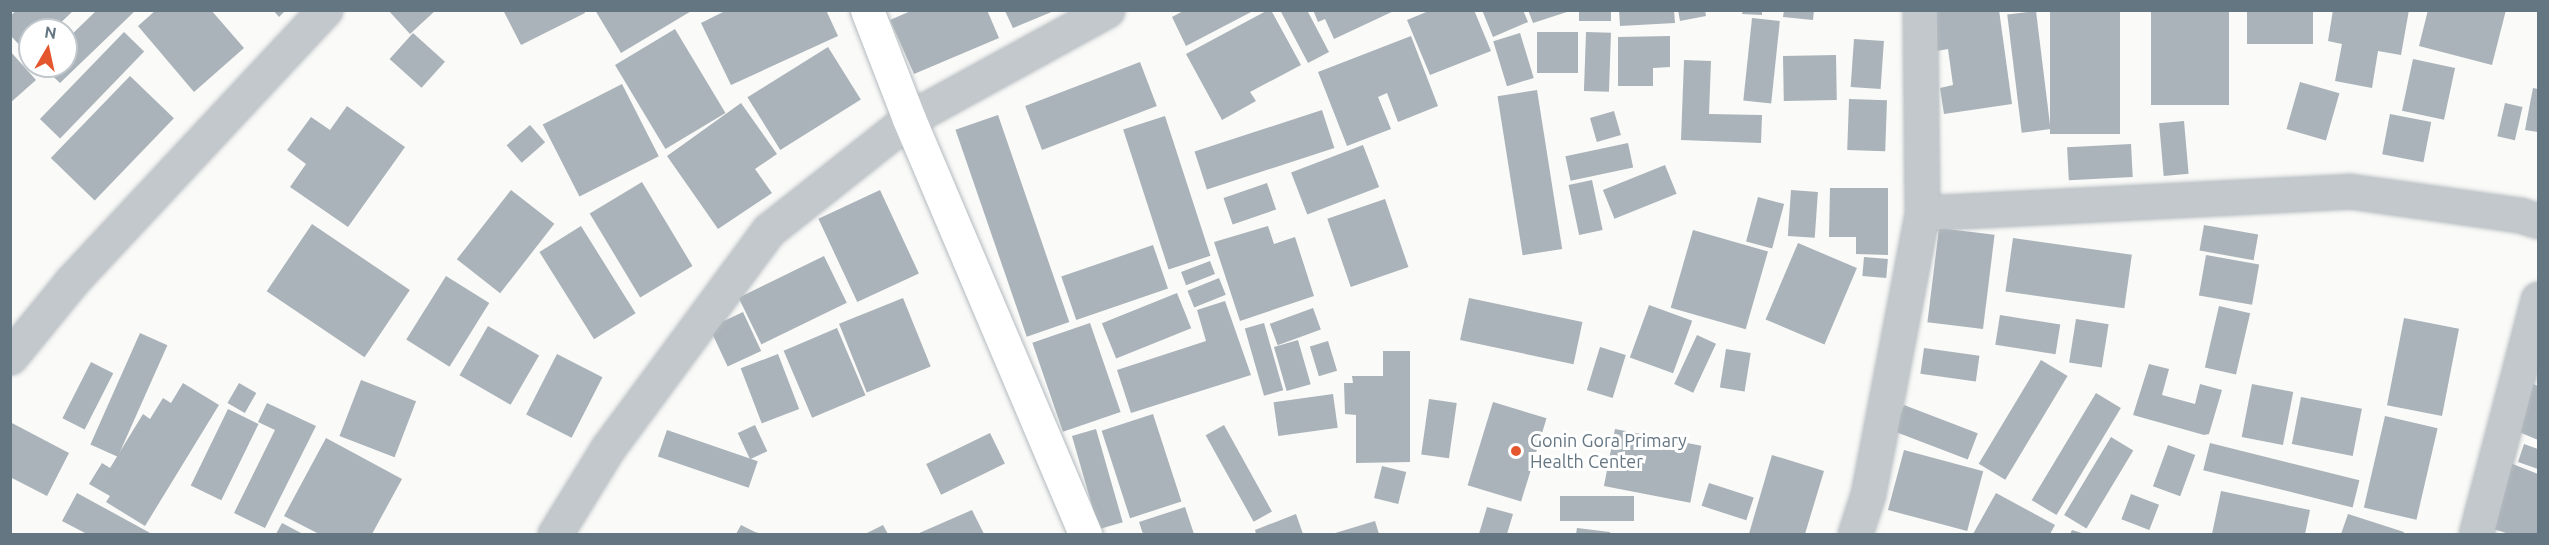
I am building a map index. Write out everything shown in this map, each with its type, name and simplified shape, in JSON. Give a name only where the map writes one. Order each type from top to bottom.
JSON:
[{"type":"street","points":[[10,357],[72,281],[325,10]]},
{"type":"street","points":[[867,10],[909,119],[1085,534]]},
{"type":"street","points":[[555,534],[608,448],[769,230],[909,119],[1107,10]]},
{"type":"street","points":[[1855,534],[1868,494],[1922,213],[1920,10]]},
{"type":"street","points":[[1922,213],[2349,191],[2520,215],[2538,221]]},
{"type":"street","points":[[2476,534],[2538,299]]},
{"type":"building","points":[[17,10],[74,10],[66,18],[18,18],[18,43],[10,35],[10,16]]},
{"type":"building","points":[[97,10],[136,10],[78,66],[78,28]]},
{"type":"building","points":[[156,10],[211,10],[244,48],[194,92],[138,26]]},
{"type":"building","points":[[273,10],[286,10],[279,17]]},
{"type":"building","points":[[388,10],[436,10],[410,34]]},
{"type":"building","points":[[503,10],[584,10],[585,13],[521,45]]},
{"type":"building","points":[[595,10],[693,10],[621,53]]},
{"type":"building","points":[[727,10],[826,10],[838,36],[731,85],[701,23]]},
{"type":"building","points":[[913,10],[987,10],[999,38],[914,74],[890,20]]},
{"type":"building","points":[[1185,10],[1255,10],[1186,46],[1172,17]]},
{"type":"building","points":[[1271,10],[1301,65],[1250,92],[1256,101],[1222,120],[1186,54]]},
{"type":"building","points":[[1280,10],[1307,10],[1329,52],[1308,63]]},
{"type":"building","points":[[1313,10],[1396,10],[1334,39],[1325,19],[1318,22]]},
{"type":"building","points":[[1431,10],[1474,10],[1491,51],[1430,75],[1407,20]]},
{"type":"building","points":[[1482,10],[1523,10],[1528,22],[1493,37]]},
{"type":"building","points":[[1528,10],[1570,10],[1570,11],[1533,23]]},
{"type":"building","points":[[1579,10],[1611,10],[1611,21],[1579,21]]},
{"type":"building","points":[[1619,10],[1674,10],[1675,23],[1620,26]]},
{"type":"building","points":[[1678,10],[1705,10],[1706,16],[1680,21]]},
{"type":"building","points":[[1743,10],[1762,10],[1762,15],[1742,14]]},
{"type":"building","points":[[1784,10],[1814,10],[1813,20],[1783,17]]},
{"type":"building","points":[[1931,10],[1999,10],[2012,104],[1944,114],[1940,88],[1953,85],[1948,49],[1937,51]]},
{"type":"building","points":[[2050,10],[2120,10],[2120,134],[2050,134]]},
{"type":"building","points":[[2151,10],[2229,10],[2229,105],[2151,105]]},
{"type":"building","points":[[2247,10],[2313,10],[2313,44],[2247,44]]},
{"type":"building","points":[[2333,10],[2409,10],[2401,55],[2378,51],[2372,88],[2335,81],[2342,44],[2328,41]]},
{"type":"building","points":[[2428,10],[2506,10],[2492,65],[2419,46]]},
{"type":"building","points":[[1005,11],[1054,11],[1013,28]]},
{"type":"building","points":[[2036,11],[2051,129],[2022,133],[2007,15]]},
{"type":"building","points":[[1752,18],[1780,21],[1771,103],[1743,101]]},
{"type":"building","points":[[675,29],[725,113],[665,149],[615,65]]},
{"type":"building","points":[[124,32],[144,51],[60,138],[40,119]]},
{"type":"building","points":[[1537,32],[1578,32],[1578,73],[1537,73]]},
{"type":"building","points":[[1586,32],[1611,33],[1609,92],[1584,91]]},
{"type":"building","points":[[413,33],[445,62],[422,88],[390,59]]},
{"type":"building","points":[[1520,33],[1534,78],[1507,86],[1493,41]]},
{"type":"building","points":[[1411,36],[1438,106],[1398,122],[1387,93],[1378,97],[1391,129],[1347,146],[1318,72]]},
{"type":"building","points":[[1670,36],[1670,67],[1653,68],[1653,86],[1618,86],[1618,37]]},
{"type":"building","points":[[1854,39],[1884,41],[1881,89],[1851,87]]},
{"type":"building","points":[[828,47],[861,100],[780,150],[747,97]]},
{"type":"building","points":[[10,51],[18,60],[18,78],[36,80],[10,103]]},
{"type":"building","points":[[1836,55],[1837,100],[1784,101],[1783,56]]},
{"type":"building","points":[[2413,59],[2455,68],[2444,120],[2402,111]]},
{"type":"building","points":[[1684,60],[1711,61],[1709,114],[1762,115],[1761,143],[1681,140]]},
{"type":"building","points":[[1140,62],[1157,106],[1042,150],[1025,106]]},
{"type":"building","points":[[130,76],[174,118],[95,200],[51,158]]},
{"type":"building","points":[[55,78],[65,78],[60,83]]},
{"type":"building","points":[[2300,82],[2339,93],[2326,140],[2286,129]]},
{"type":"building","points":[[622,84],[659,156],[579,197],[543,124]]},
{"type":"building","points":[[2533,88],[2538,89],[2538,132],[2525,130]]},
{"type":"building","points":[[1537,90],[1562,249],[1523,255],[1497,96]]},
{"type":"building","points":[[1849,99],[1887,100],[1885,151],[1847,150]]},
{"type":"building","points":[[741,103],[777,154],[755,169],[772,193],[718,229],[667,156]]},
{"type":"building","points":[[2505,103],[2523,107],[2515,140],[2497,136]]},
{"type":"building","points":[[347,106],[405,147],[348,227],[290,187],[306,164],[287,150],[311,117],[330,130]]},
{"type":"building","points":[[1322,110],[1334,148],[1207,189],[1195,151]]},
{"type":"building","points":[[1614,111],[1621,135],[1597,142],[1590,118]]},
{"type":"building","points":[[2390,114],[2431,122],[2423,162],[2382,154]]},
{"type":"building","points":[[998,115],[1069,322],[1027,337],[955,130]]},
{"type":"building","points":[[1165,116],[1210,256],[1169,269],[1123,130]]},
{"type":"building","points":[[2184,121],[2189,174],[2164,176],[2159,123]]},
{"type":"building","points":[[530,125],[545,142],[522,163],[507,145]]},
{"type":"building","points":[[1628,143],[1633,167],[1571,181],[1565,156]]},
{"type":"building","points":[[2131,144],[2133,177],[2069,180],[2067,147]]},
{"type":"building","points":[[1363,145],[1379,187],[1307,215],[1291,173]]},
{"type":"building","points":[[1665,165],[1677,194],[1614,219],[1603,190]]},
{"type":"building","points":[[1592,180],[1603,230],[1579,235],[1569,185]]},
{"type":"building","points":[[642,182],[692,266],[640,297],[590,213]]},
{"type":"building","points":[[1267,183],[1276,209],[1233,224],[1224,198]]},
{"type":"building","points":[[1830,188],[1888,188],[1888,255],[1856,254],[1856,237],[1829,237]]},
{"type":"building","points":[[511,190],[554,224],[500,293],[457,259]]},
{"type":"building","points":[[880,190],[919,273],[857,302],[818,219]]},
{"type":"building","points":[[1791,190],[1818,192],[1815,238],[1788,236]]},
{"type":"building","points":[[1758,197],[1784,204],[1772,248],[1746,241]]},
{"type":"building","points":[[1385,199],[1408,267],[1351,287],[1327,219]]},
{"type":"building","points":[[312,224],[410,290],[365,357],[267,291]]},
{"type":"building","points":[[2204,225],[2258,235],[2254,260],[2199,251]]},
{"type":"building","points":[[581,226],[636,313],[594,339],[539,252]]},
{"type":"building","points":[[1268,226],[1274,244],[1295,237],[1314,296],[1240,321],[1214,242]]},
{"type":"building","points":[[1939,228],[1995,235],[1983,329],[1927,322]]},
{"type":"building","points":[[1693,230],[1768,251],[1746,329],[1671,308]]},
{"type":"building","points":[[2013,238],[2132,255],[2124,308],[2005,291]]},
{"type":"building","points":[[1798,243],[1857,268],[1824,344],[1766,319]]},
{"type":"building","points":[[1153,245],[1168,288],[1076,320],[1061,277]]},
{"type":"building","points":[[2206,255],[2259,264],[2252,305],[2199,295]]},
{"type":"building","points":[[824,256],[847,303],[761,344],[739,298]]},
{"type":"building","points":[[1864,257],[1888,259],[1886,278],[1862,276]]},
{"type":"building","points":[[1210,261],[1215,274],[1186,285],[1181,272]]},
{"type":"building","points":[[446,276],[489,303],[450,367],[406,340]]},
{"type":"building","points":[[1219,278],[1226,295],[1194,307],[1187,291]]},
{"type":"building","points":[[1177,293],[1191,328],[1116,359],[1102,323]]},
{"type":"building","points":[[903,298],[931,367],[867,392],[839,324]]},
{"type":"building","points":[[1469,298],[1582,322],[1574,364],[1460,340]]},
{"type":"building","points":[[1225,301],[1251,375],[1131,413],[1117,370],[1206,341],[1197,310]]},
{"type":"building","points":[[1649,305],[1692,321],[1673,373],[1630,358]]},
{"type":"building","points":[[2219,306],[2250,313],[2236,375],[2205,367]]},
{"type":"building","points":[[1313,308],[1321,330],[1278,345],[1270,324]]},
{"type":"building","points":[[743,312],[761,351],[728,367],[709,328]]},
{"type":"building","points":[[2000,315],[2060,325],[2056,354],[1995,345]]},
{"type":"building","points":[[2404,318],[2459,329],[2442,416],[2387,405]]},
{"type":"building","points":[[2076,319],[2109,324],[2102,368],[2069,362]]},
{"type":"building","points":[[1090,323],[1121,412],[1063,432],[1032,343]]},
{"type":"building","points":[[1264,323],[1283,390],[1264,396],[1245,329]]},
{"type":"building","points":[[488,326],[539,356],[511,405],[460,375]]},
{"type":"building","points":[[837,328],[866,395],[812,418],[784,351]]},
{"type":"building","points":[[140,333],[167,345],[118,457],[90,444]]},
{"type":"building","points":[[1697,335],[1716,344],[1693,393],[1674,384]]},
{"type":"building","points":[[1298,340],[1311,384],[1287,391],[1274,347]]},
{"type":"building","points":[[1328,341],[1337,371],[1319,376],[1310,347]]},
{"type":"building","points":[[1600,347],[1626,355],[1613,398],[1587,390]]},
{"type":"building","points":[[1924,348],[1979,356],[1976,382],[1920,374]]},
{"type":"building","points":[[1726,349],[1751,353],[1745,391],[1720,388]]},
{"type":"building","points":[[1383,351],[1410,351],[1410,462],[1356,463],[1356,415],[1345,414],[1344,383],[1353,383],[1352,376],[1383,376]]},
{"type":"building","points":[[557,354],[602,377],[572,438],[526,415]]},
{"type":"building","points":[[778,354],[799,409],[762,423],[741,368]]},
{"type":"building","points":[[2041,360],[2068,376],[2005,480],[1979,464]]},
{"type":"building","points":[[91,362],[113,373],[85,429],[62,418]]},
{"type":"building","points":[[2149,364],[2169,369],[2162,395],[2195,404],[2200,384],[2222,390],[2209,434],[2204,435],[2133,415]]},
{"type":"building","points":[[361,380],[416,401],[395,457],[339,436]]},
{"type":"building","points":[[183,383],[219,405],[145,526],[106,502],[110,496],[89,484],[102,463],[110,468],[143,414],[150,419],[163,398],[171,403]]},
{"type":"building","points":[[239,383],[256,393],[245,413],[228,403]]},
{"type":"building","points":[[2530,383],[2538,386],[2538,440],[2512,429]]},
{"type":"building","points":[[2252,384],[2293,392],[2283,445],[2242,437]]},
{"type":"building","points":[[2096,393],[2121,408],[2056,515],[2032,500]]},
{"type":"building","points":[[1333,394],[1338,428],[1278,436],[1274,402]]},
{"type":"building","points":[[2301,397],[2362,409],[2353,456],[2292,444]]},
{"type":"building","points":[[1429,399],[1457,403],[1449,458],[1421,454]]},
{"type":"building","points":[[1493,402],[1547,418],[1521,502],[1468,485]]},
{"type":"building","points":[[267,403],[316,426],[265,528],[234,513],[275,430],[258,422]]},
{"type":"building","points":[[1904,405],[1978,433],[1968,459],[1894,431]]},
{"type":"building","points":[[228,409],[259,424],[221,500],[191,485]]},
{"type":"building","points":[[1153,414],[1181,501],[1130,518],[1102,431]]},
{"type":"building","points":[[2385,416],[2438,428],[2416,520],[2364,508]]},
{"type":"building","points":[[10,422],[69,453],[47,496],[10,477]]},
{"type":"building","points":[[755,425],[767,451],[750,459],[738,433]]},
{"type":"building","points":[[1224,425],[1272,512],[1254,522],[1206,435]]},
{"type":"building","points":[[1096,429],[1123,522],[1099,529],[1072,436]]},
{"type":"building","points":[[1615,429],[1701,446],[1690,503],[1604,486]]},
{"type":"building","points":[[667,430],[758,461],[749,488],[658,456]]},
{"type":"building","points":[[990,433],[1005,464],[941,495],[926,464]]},
{"type":"building","points":[[2111,437],[2133,450],[2086,528],[2064,515]]},
{"type":"building","points":[[326,438],[402,479],[372,534],[319,534],[284,516]]},
{"type":"building","points":[[2210,443],[2359,480],[2353,507],[2203,470]]},
{"type":"building","points":[[2524,444],[2538,449],[2538,469],[2518,462]]},
{"type":"building","points":[[2168,445],[2195,455],[2180,496],[2153,486]]},
{"type":"building","points":[[1904,450],[1983,471],[1967,531],[1888,510]]},
{"type":"building","points":[[1772,455],[1824,471],[1805,534],[1749,534]]},
{"type":"building","points":[[2505,461],[2538,474],[2538,534],[2509,534],[2481,525]]},
{"type":"building","points":[[1382,466],[1406,472],[1398,504],[1374,498]]},
{"type":"building","points":[[1709,483],[1754,498],[1746,520],[1702,506]]},
{"type":"building","points":[[2221,491],[2310,510],[2305,534],[2212,534]]},
{"type":"building","points":[[77,493],[152,534],[87,534],[62,521]]},
{"type":"building","points":[[1996,493],[2055,525],[2050,534],[1973,534]]},
{"type":"building","points":[[2131,494],[2159,505],[2149,530],[2121,519]]},
{"type":"building","points":[[1560,496],[1634,496],[1634,521],[1560,521]]},
{"type":"building","points":[[1185,507],[1194,534],[1143,534],[1139,522]]},
{"type":"building","points":[[1487,507],[1513,514],[1507,534],[1479,534]]},
{"type":"building","points":[[972,510],[984,534],[917,534]]},
{"type":"building","points":[[1296,514],[1303,534],[1256,534],[1255,530]]},
{"type":"building","points":[[2348,514],[2404,532],[2403,534],[2341,534]]},
{"type":"building","points":[[1375,521],[1379,534],[1332,534]]},
{"type":"building","points":[[282,523],[303,534],[276,534]]},
{"type":"building","points":[[741,525],[755,532],[762,534],[736,534]]},
{"type":"building","points":[[883,525],[888,534],[865,534]]},
{"type":"building","points":[[1577,528],[1610,532],[1610,534],[1576,534]]},
{"type":"building","points":[[2072,530],[2085,534],[2070,534]]},
{"type":"place","name":"Gonin Gora Primary Health Center","points":[[1516,451]]}]
